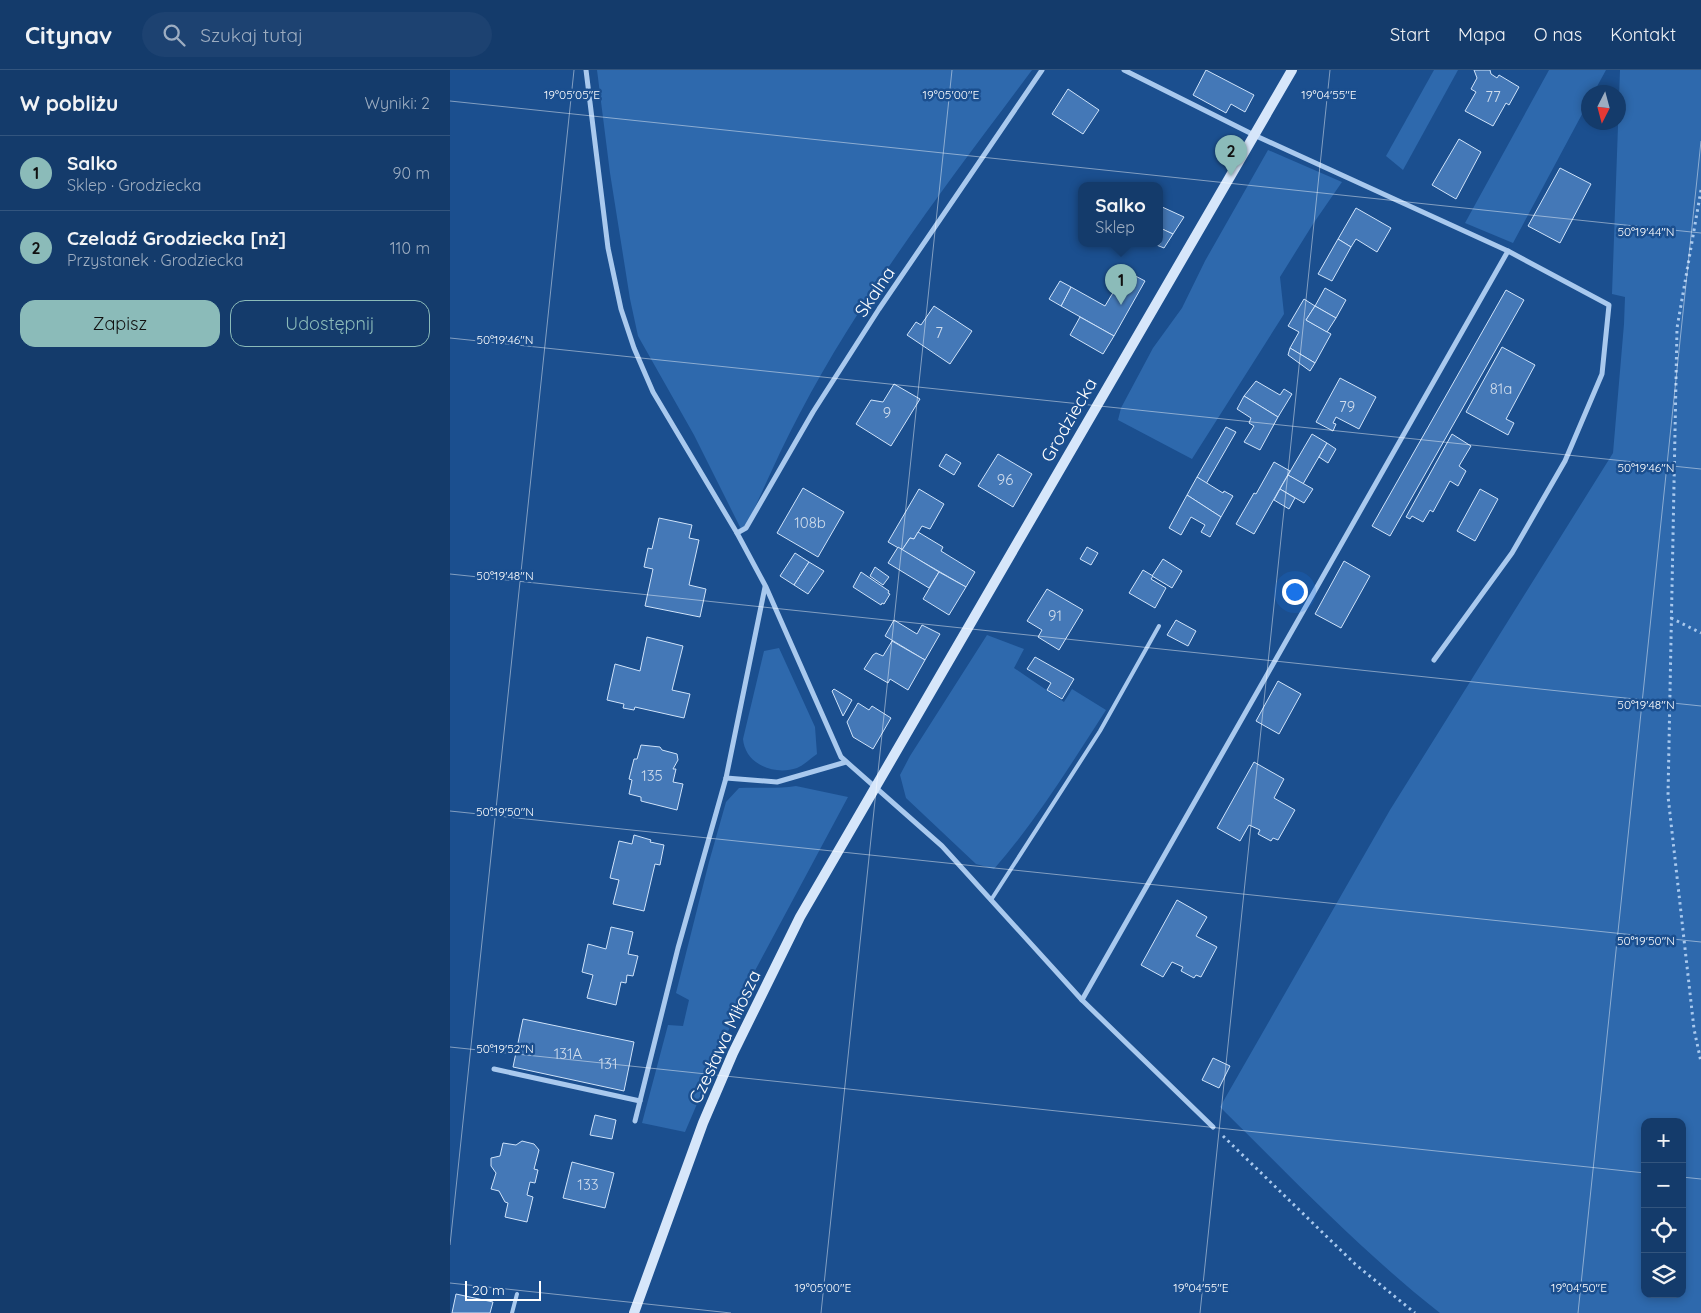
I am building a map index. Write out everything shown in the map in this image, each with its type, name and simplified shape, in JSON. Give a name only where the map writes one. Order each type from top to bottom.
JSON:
[{"type":"street","points":[[586,70],[608,248],[621,309],[634,348],[653,392],[737,532],[766,586],[841,758],[942,846],[1082,1000],[1213,1127]]},
{"type":"street","name":"Skalna","points":[[737,532],[746,528],[813,412],[879,309],[1042,70]]},
{"type":"street","points":[[1124,70],[1254,135],[1508,251],[1609,305],[1602,374],[1565,461],[1512,553],[1434,660]]},
{"type":"street","name":"Grodziecka","points":[[875,787],[1292,70]]},
{"type":"street","points":[[1082,1000],[1508,251]]},
{"type":"street","points":[[635,1121],[678,948],[726,778],[766,586]]},
{"type":"street","points":[[726,778],[777,782],[846,762]]},
{"type":"street","name":"Czesława Miłosza","points":[[634,1313],[703,1123],[733,1053],[800,918],[875,787]]},
{"type":"street","points":[[494,1069],[640,1101]]},
{"type":"lane","points":[[991,900],[1100,731],[1159,626]]},
{"type":"lane","points":[[512,1313],[517,1294]]},
{"type":"path","points":[[1701,190],[1678,328],[1668,796],[1694,1029],[1701,1062]]},
{"type":"path","points":[[1672,618],[1701,633]]},
{"type":"path","points":[[1213,1127],[1355,1264],[1415,1313]]},
{"type":"shaded area","points":[[597,70],[1032,70],[909,237],[852,323],[792,428],[743,533],[694,435],[638,336],[630,299],[610,173]]},
{"type":"shaded area","points":[[1434,70],[1458,70],[1403,170],[1386,156]]},
{"type":"shaded area","points":[[1549,70],[1606,70],[1598,85],[1581,85],[1581,116],[1513,243],[1465,223]]},
{"type":"shaded area","points":[[1620,70],[1701,70],[1701,1313],[1440,1313],[1354,1239],[1220,1107],[1390,810],[1613,453],[1625,297],[1612,294],[1618,130],[1626,130],[1626,85],[1619,85]]},
{"type":"shaded area","points":[[1268,150],[1342,182],[1280,277],[1284,314],[1192,459],[1118,420],[1121,408],[1153,348],[1182,308],[1205,261]]},
{"type":"shaded area","points":[[987,635],[1024,649],[1014,668],[1064,702],[1072,689],[1106,710],[1067,771],[1025,831],[994,869],[976,864],[906,798],[900,775],[910,756]]},
{"type":"shaded area","points":[[779,648],[815,727],[817,754],[800,767],[788,770],[770,769],[762,766],[749,755],[743,739],[764,651]]},
{"type":"shaded area","points":[[796,786],[848,797],[750,980],[685,1132],[642,1123],[668,1025],[683,1026],[689,1000],[676,993],[726,802],[739,788]]},
{"type":"building","points":[[1206,70],[1254,95],[1245,112],[1231,104],[1226,113],[1193,95]]},
{"type":"building","points":[[1474,70],[1490,70],[1491,74],[1497,78],[1499,75],[1519,87],[1509,105],[1506,103],[1493,126],[1465,111],[1476,92],[1471,89],[1477,78]]},
{"type":"building","points":[[1068,89],[1099,110],[1083,134],[1052,114]]},
{"type":"building","points":[[1459,139],[1481,152],[1456,199],[1432,185]]},
{"type":"building","points":[[1560,168],[1591,184],[1560,243],[1528,226]]},
{"type":"building","points":[[1163,207],[1184,217],[1173,234],[1163,229]]},
{"type":"building","points":[[1356,208],[1391,228],[1377,252],[1356,239],[1351,247],[1338,239]]},
{"type":"building","points":[[1163,229],[1173,234],[1164,248],[1162,247]]},
{"type":"building","points":[[1338,239],[1351,247],[1332,281],[1318,274]]},
{"type":"building","points":[[1126,271],[1145,281],[1114,336],[1061,306],[1071,287],[1105,306]]},
{"type":"building","points":[[1060,281],[1071,287],[1061,306],[1049,299]]},
{"type":"building","points":[[1325,288],[1346,300],[1336,318],[1315,306]]},
{"type":"building","points":[[1506,290],[1524,300],[1390,536],[1372,526]]},
{"type":"building","points":[[1304,299],[1315,306],[1306,320],[1331,334],[1315,363],[1290,348],[1299,332],[1288,326]]},
{"type":"building","points":[[934,306],[972,331],[950,364],[907,335],[916,322],[921,325]]},
{"type":"building","points":[[1315,306],[1336,318],[1327,332],[1306,320]]},
{"type":"building","points":[[1080,317],[1114,336],[1103,354],[1070,335]]},
{"type":"building","points":[[1502,347],[1535,365],[1506,419],[1514,423],[1508,435],[1466,412]]},
{"type":"building","points":[[1290,348],[1315,363],[1310,371],[1288,355]]},
{"type":"building","points":[[1340,378],[1376,397],[1359,429],[1336,417],[1333,423],[1336,424],[1333,431],[1316,422]]},
{"type":"building","points":[[1256,381],[1280,395],[1284,389],[1292,394],[1278,417],[1244,396]]},
{"type":"building","points":[[894,384],[920,399],[891,446],[856,424],[871,400],[883,402]]},
{"type":"building","points":[[1244,396],[1278,417],[1260,450],[1244,442],[1254,426],[1249,423],[1251,418],[1237,409]]},
{"type":"building","points":[[1226,427],[1236,432],[1206,484],[1197,477]]},
{"type":"building","points":[[1312,434],[1327,443],[1303,484],[1288,475]]},
{"type":"building","points":[[1452,434],[1471,446],[1459,466],[1466,471],[1458,486],[1450,481],[1433,512],[1430,510],[1423,522],[1412,516],[1410,519],[1406,517]]},
{"type":"building","points":[[1327,443],[1336,449],[1328,463],[1319,457]]},
{"type":"building","points":[[946,454],[961,463],[954,475],[939,466]]},
{"type":"building","points":[[998,454],[1032,474],[1013,507],[978,486]]},
{"type":"building","points":[[1274,462],[1290,471],[1254,534],[1236,524]]},
{"type":"building","points":[[1288,475],[1313,489],[1304,503],[1280,489]]},
{"type":"building","points":[[1197,477],[1223,493],[1224,491],[1233,496],[1221,517],[1187,495]]},
{"type":"building","points":[[803,488],[844,512],[818,557],[777,533]]},
{"type":"building","points":[[919,489],[944,504],[930,529],[922,526],[914,539],[910,538],[902,550],[888,542]]},
{"type":"building","points":[[1280,489],[1295,498],[1289,509],[1274,500]]},
{"type":"building","points":[[1480,489],[1498,499],[1475,541],[1457,531]]},
{"type":"building","points":[[1187,495],[1221,517],[1210,537],[1201,532],[1205,525],[1191,517],[1181,535],[1169,528]]},
{"type":"building","points":[[659,518],[692,525],[689,538],[699,540],[689,585],[706,589],[700,617],[645,606],[653,569],[644,567],[648,548],[652,549]]},
{"type":"building","points":[[918,532],[943,547],[941,551],[975,572],[966,587],[902,550],[910,538],[914,539]]},
{"type":"building","points":[[898,547],[939,572],[929,588],[888,563]]},
{"type":"building","points":[[1087,547],[1098,553],[1091,565],[1080,559]]},
{"type":"building","points":[[795,553],[809,562],[794,585],[780,576]]},
{"type":"building","points":[[1163,559],[1182,571],[1172,588],[1152,576]]},
{"type":"building","points":[[1344,561],[1370,576],[1341,628],[1315,614]]},
{"type":"building","points":[[809,562],[824,571],[808,594],[794,585]]},
{"type":"building","points":[[875,567],[889,577],[883,585],[870,576]]},
{"type":"building","points":[[1143,570],[1153,576],[1151,579],[1166,588],[1155,608],[1129,593]]},
{"type":"building","points":[[861,572],[889,591],[888,593],[890,594],[884,604],[882,603],[881,605],[853,587]]},
{"type":"building","points":[[939,572],[966,587],[949,615],[923,599]]},
{"type":"building","points":[[1047,589],[1083,610],[1059,650],[1038,637],[1042,630],[1027,621]]},
{"type":"building","points":[[894,620],[917,634],[922,625],[940,634],[925,660],[885,636]]},
{"type":"building","points":[[1176,620],[1196,631],[1188,646],[1167,635]]},
{"type":"building","points":[[647,637],[683,646],[672,690],[690,694],[684,718],[635,707],[634,710],[623,708],[624,704],[607,700],[615,664],[640,671]]},
{"type":"building","points":[[892,641],[925,660],[908,690],[890,679],[888,683],[864,669],[873,655],[876,653],[883,656]]},
{"type":"building","points":[[1035,657],[1074,679],[1062,699],[1047,690],[1051,683],[1027,669]]},
{"type":"building","points":[[1278,681],[1301,694],[1279,734],[1256,721]]},
{"type":"building","points":[[834,689],[852,700],[843,716],[832,691]]},
{"type":"building","points":[[858,703],[869,710],[872,706],[891,718],[873,749],[853,737],[847,722]]},
{"type":"building","points":[[641,745],[660,747],[662,750],[677,754],[678,760],[673,769],[676,769],[673,782],[683,784],[677,810],[641,801],[641,797],[629,794],[632,780],[629,779],[634,759],[637,759]]},
{"type":"building","points":[[1254,762],[1284,779],[1274,798],[1295,810],[1278,840],[1273,838],[1271,841],[1258,834],[1260,830],[1249,825],[1240,841],[1217,828]]},
{"type":"building","points":[[634,835],[651,840],[650,842],[664,845],[660,865],[655,864],[644,911],[613,904],[619,880],[610,878],[619,841],[632,844]]},
{"type":"building","points":[[1177,900],[1207,917],[1196,936],[1217,947],[1201,977],[1196,975],[1194,978],[1181,971],[1183,967],[1172,962],[1163,977],[1141,965]]},
{"type":"building","points":[[611,927],[633,932],[628,954],[638,956],[633,976],[627,975],[626,983],[621,982],[616,1005],[587,998],[593,975],[582,972],[588,944],[606,949]]},
{"type":"building","points":[[523,1019],[634,1042],[624,1091],[513,1067]]},
{"type":"building","points":[[1213,1058],[1230,1066],[1219,1088],[1202,1080]]},
{"type":"building","points":[[595,1115],[616,1120],[612,1139],[590,1135]]},
{"type":"building","points":[[522,1141],[534,1144],[539,1150],[534,1169],[538,1170],[535,1183],[530,1182],[527,1195],[533,1197],[527,1222],[505,1217],[508,1203],[505,1202],[499,1191],[491,1189],[496,1173],[491,1166],[491,1158],[500,1156],[503,1143],[516,1145]]},
{"type":"building","points":[[572,1162],[614,1173],[605,1208],[563,1198]]},
{"type":"building","points":[[456,1294],[493,1302],[490,1313],[452,1313]]},
{"type":"place","name":"Czeladź Grodziecka [nż]","points":[[1231,176]]},
{"type":"place","name":"Salko","points":[[1121,305]]}]
